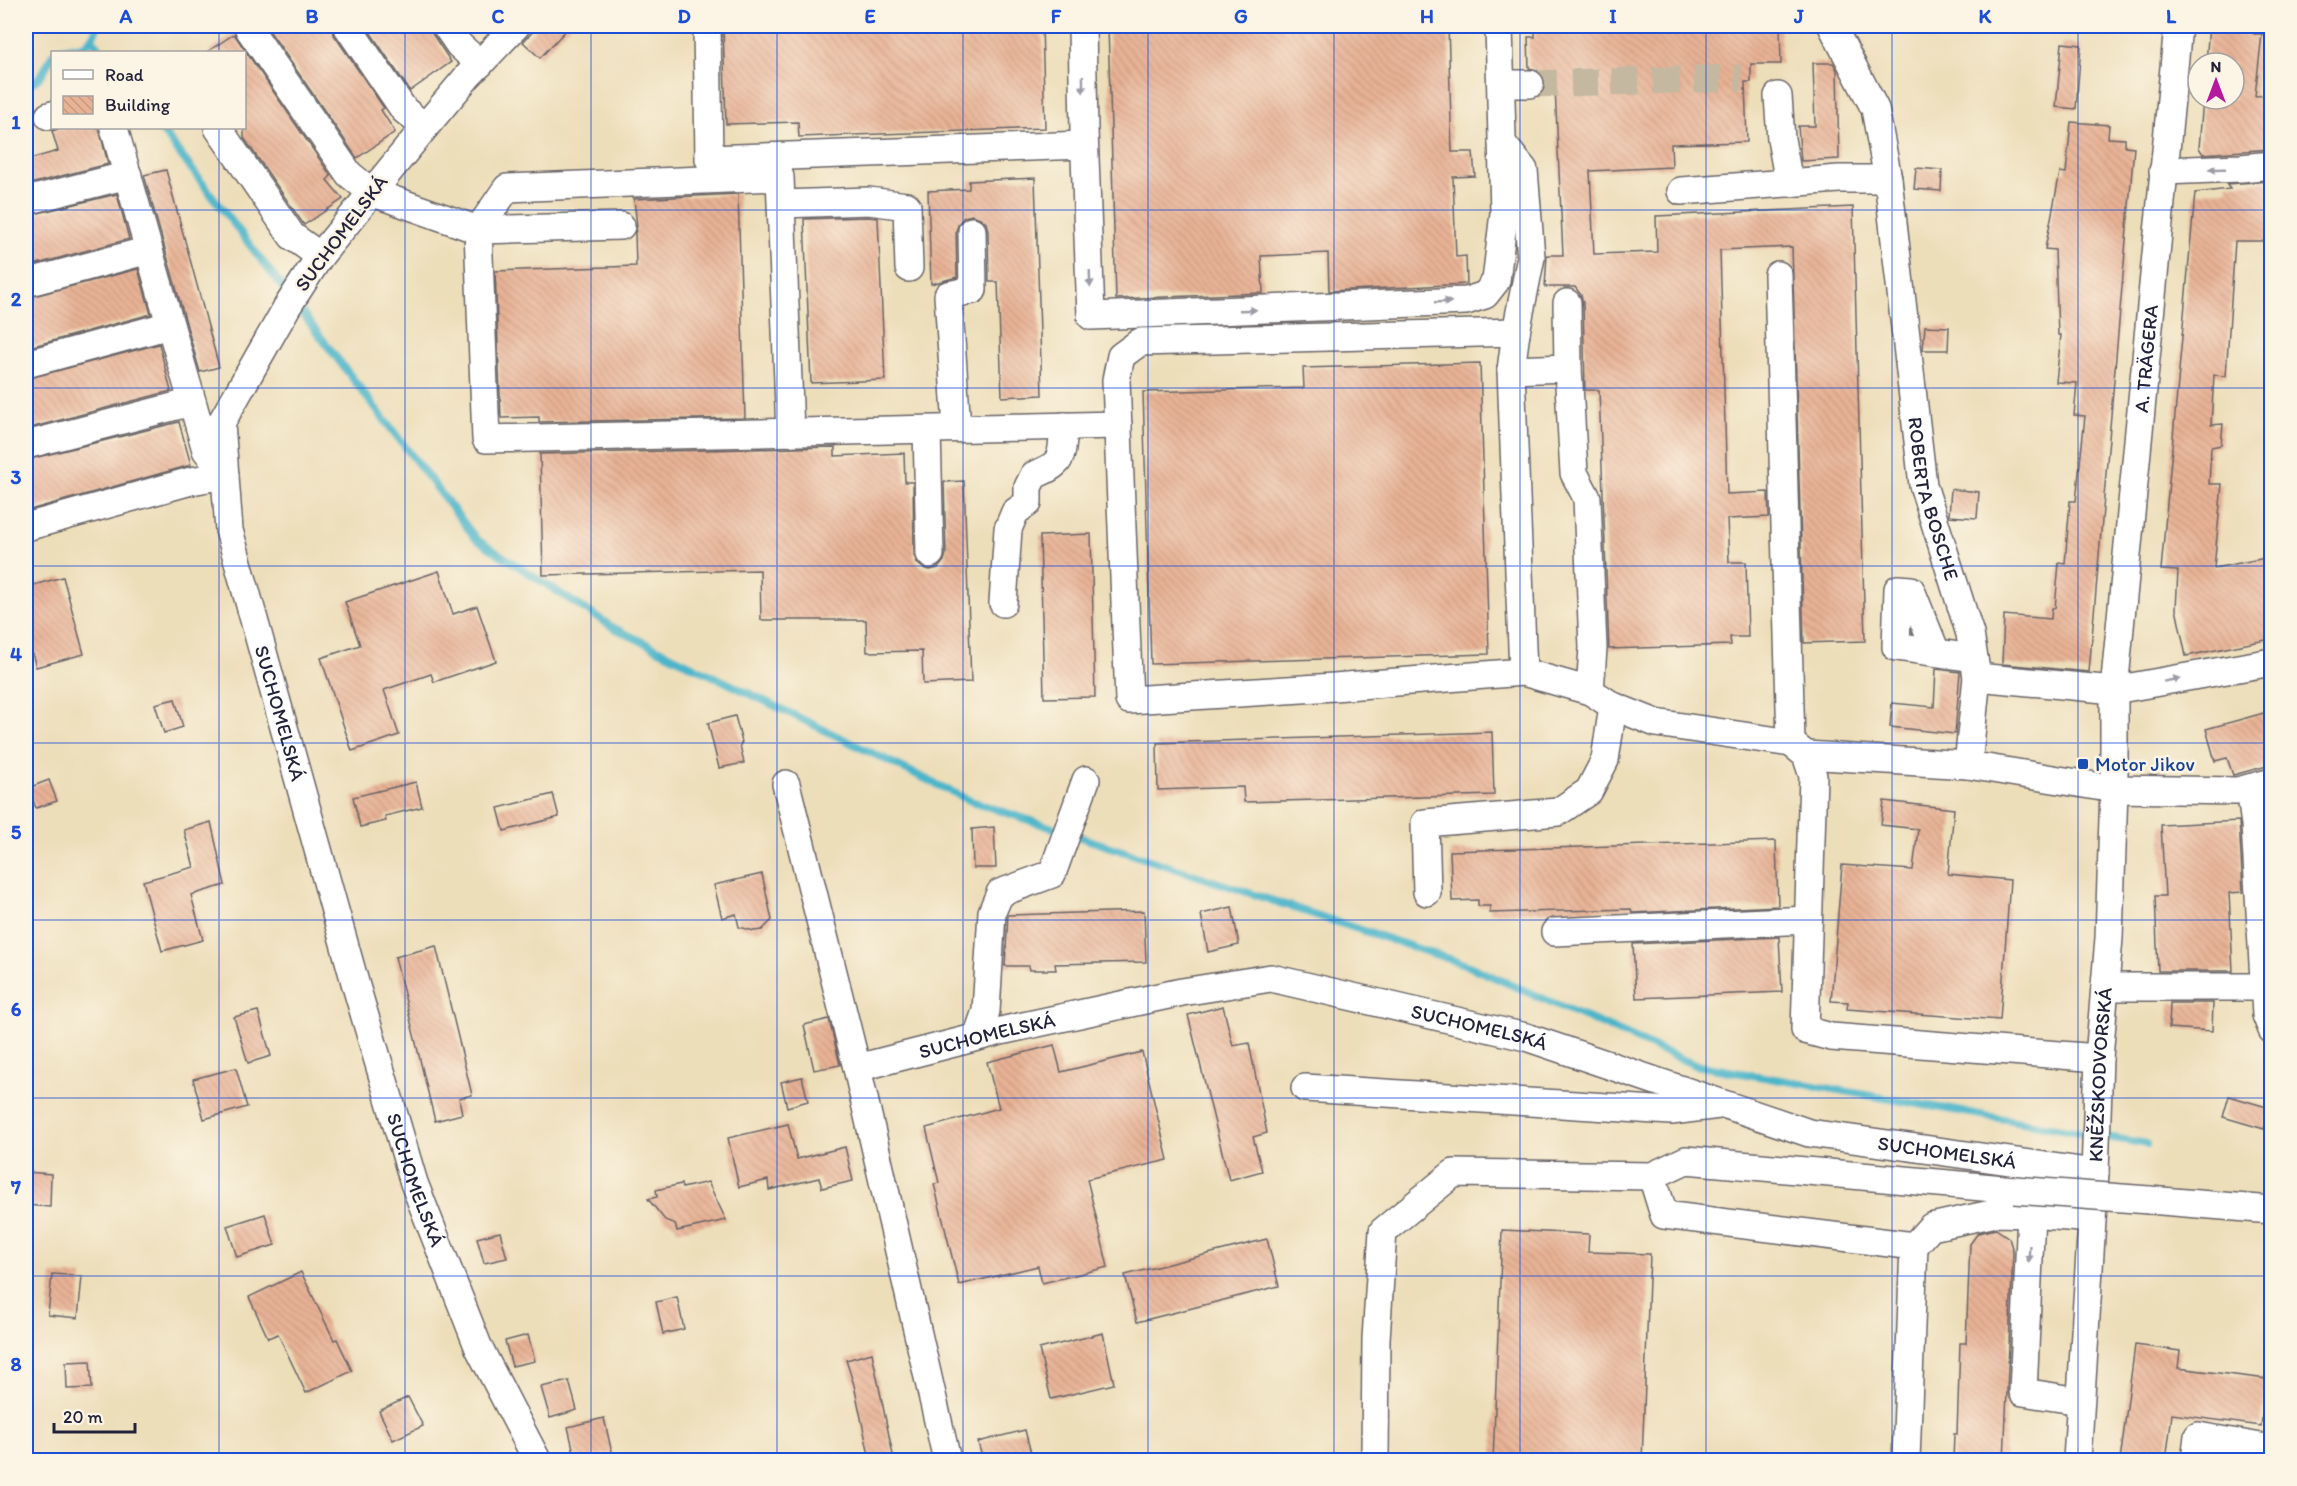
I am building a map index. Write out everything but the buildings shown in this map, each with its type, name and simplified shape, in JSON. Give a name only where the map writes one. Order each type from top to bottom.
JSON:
[{"type":"street","points":[[347,26],[404,110],[425,127]]},
{"type":"street","points":[[446,26],[459,45],[480,64]]},
{"type":"street","name":"SUCHOMELSKÁ","points":[[516,26],[425,127],[320,256],[293,297],[221,423],[229,530],[356,986],[414,1183],[478,1346],[537,1461]]},
{"type":"street","points":[[706,26],[709,159],[1084,145]]},
{"type":"street","points":[[1082,26],[1091,316],[1466,301],[1485,295],[1496,281],[1504,213],[1499,26]]},
{"type":"street","name":"ROBERTA BOSCHE","points":[[1832,26],[1875,109],[1888,179],[1923,485],[1970,634],[1975,667],[1968,765]]},
{"type":"street","name":"A. TRÄGERA","points":[[2114,690],[2178,26]]},
{"type":"street","points":[[249,29],[349,174],[371,192],[478,230],[621,225]]},
{"type":"street","points":[[1500,84],[1530,84]]},
{"type":"street","points":[[1778,96],[1780,139],[1789,183]]},
{"type":"street","points":[[26,527],[191,481],[225,475],[206,450],[114,129]]},
{"type":"street","points":[[219,129],[292,236],[320,256]]},
{"type":"street","points":[[1502,143],[1524,170],[1531,257],[1511,370],[1523,672]]},
{"type":"street","points":[[2163,171],[2271,165]]},
{"type":"street","points":[[26,201],[128,175]]},
{"type":"street","points":[[790,432],[780,177],[507,188],[478,230],[486,439],[1118,425]]},
{"type":"street","points":[[1681,191],[1845,179],[1888,179]]},
{"type":"street","points":[[782,204],[868,201],[907,206],[909,268]]},
{"type":"street","points":[[957,428],[948,295],[974,290],[972,231]]},
{"type":"street","points":[[26,283],[149,250]]},
{"type":"street","points":[[1778,275],[1798,749],[1813,776],[1805,1030],[1831,1037],[2099,1058]]},
{"type":"street","points":[[1567,303],[1574,473],[1587,498],[1593,648],[1590,691]]},
{"type":"street","points":[[26,364],[170,325]]},
{"type":"street","points":[[1516,332],[1140,342],[1121,356],[1116,381],[1129,700],[1523,672],[1590,691],[1613,706],[1656,723],[1798,749],[1968,765],[2114,789],[2237,791],[2261,785],[2255,825],[2266,1015],[2271,1030]]},
{"type":"street","points":[[1511,370],[1568,368]]},
{"type":"street","points":[[26,445],[192,402]]},
{"type":"street","points":[[1003,603],[1008,529],[1015,512],[1028,503],[1028,487],[1034,475],[1054,467],[1061,454],[1064,426]]},
{"type":"street","points":[[927,430],[930,554]]},
{"type":"street","points":[[1936,652],[1975,667],[2114,690],[2271,662]]},
{"type":"street","name":"KNĚŽSKODVORSKÁ","points":[[2077,1461],[2095,1173],[2099,1058],[2105,987],[2114,789],[2114,690]]},
{"type":"street","points":[[1427,892],[1425,823],[1558,812],[1589,791],[1605,760],[1613,706]]},
{"type":"street","points":[[977,1037],[986,1011],[992,912],[1000,892],[1052,874],[1086,780]]},
{"type":"street","points":[[786,784],[857,1068],[947,1461]]},
{"type":"street","points":[[1555,932],[1808,920]]},
{"type":"street","name":"SUCHOMELSKÁ","points":[[857,1068],[977,1037],[1182,992],[1271,978],[1526,1037],[1809,1133],[2095,1173]]},
{"type":"street","points":[[2105,987],[2264,987]]},
{"type":"street","points":[[1305,1088],[1671,1111],[1726,1104]]},
{"type":"street","points":[[1375,1461],[1376,1339],[1383,1231],[1454,1173],[1652,1176],[1686,1160],[2015,1190],[2271,1210]]},
{"type":"street","points":[[1652,1176],[1664,1215],[1914,1246]]},
{"type":"street","points":[[1906,1461],[1914,1246],[1931,1227],[1996,1213],[2092,1219]]},
{"type":"street","points":[[2031,1214],[2023,1392],[2080,1401]]},
{"type":"street","points":[[2195,1461],[2198,1436],[2271,1449]]},
{"type":"waterway","points":[[58,51],[88,43],[98,26]]},
{"type":"waterway","points":[[92,39],[101,51]]},
{"type":"waterway","points":[[26,85],[36,81],[51,57]]},
{"type":"waterway","points":[[161,129],[476,539],[614,628],[971,801],[1464,964],[1695,1065],[2147,1144]]},
{"type":"tunnel","points":[[1530,84],[1741,78]]},
{"type":"place","name":"Motor Jikov","points":[[2083,764]]}]
